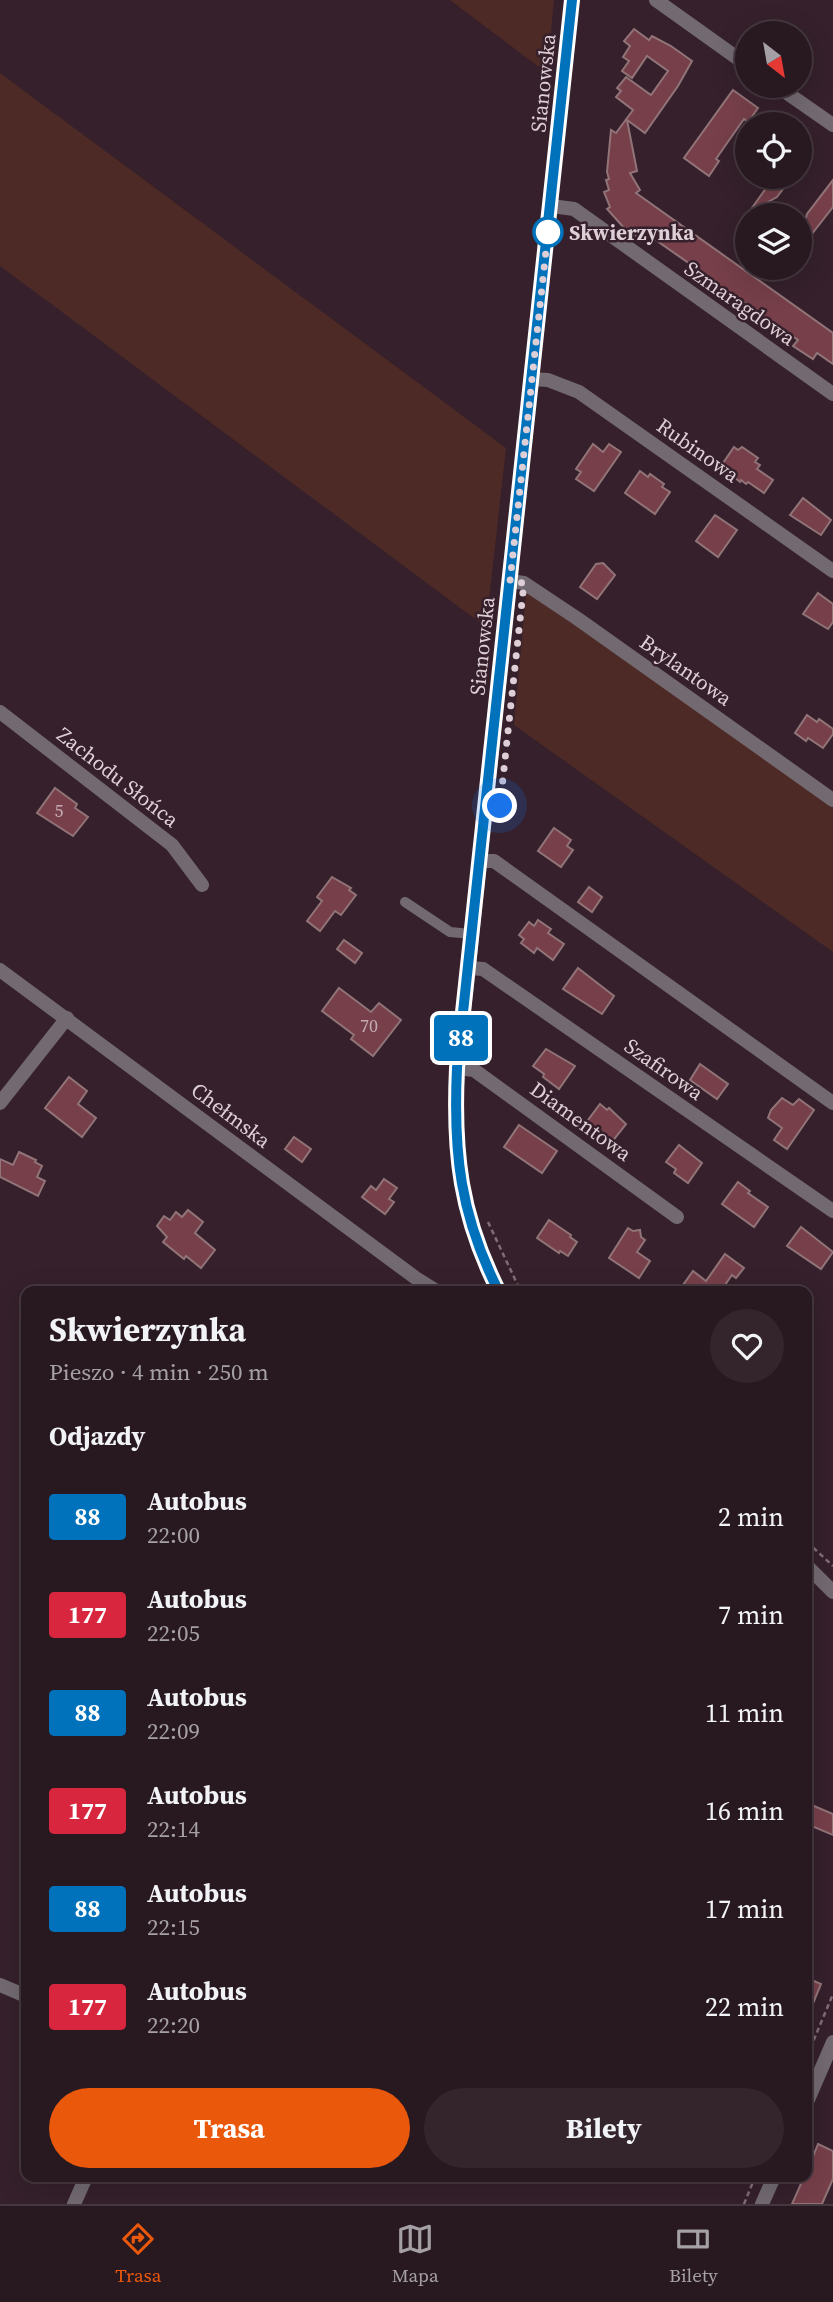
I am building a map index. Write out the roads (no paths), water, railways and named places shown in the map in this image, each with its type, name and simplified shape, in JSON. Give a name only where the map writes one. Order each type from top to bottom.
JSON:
[{"type":"street","name":"Sianowska","points":[[496,1286],[482,1259],[467,1213],[459,1164],[455,1110],[457,1068],[572,0]]},
{"type":"street","points":[[656,0],[735,56]]},
{"type":"street","points":[[794,98],[833,125]]},
{"type":"street","name":"Szmaragdowa","points":[[551,206],[574,209],[833,394]]},
{"type":"street","name":"Rubinowa","points":[[532,379],[548,380],[579,392],[833,571]]},
{"type":"street","name":"Brylantowa","points":[[510,581],[524,583],[578,618],[833,800]]},
{"type":"street","name":"Zachodu Słońca","points":[[0,712],[172,845],[202,885]]},
{"type":"street","points":[[479,861],[494,861],[833,1103]]},
{"type":"street","name":"Szafirowa","points":[[467,968],[483,969],[833,1211]]},
{"type":"street","name":"Chełmska","points":[[0,970],[428,1286]]},
{"type":"street","points":[[0,1103],[67,1018]]},
{"type":"street","name":"Diamentowa","points":[[457,1068],[474,1070],[677,1217]]},
{"type":"street","points":[[812,1571],[833,1592]]},
{"type":"street","points":[[0,1985],[21,1994]]},
{"type":"street","points":[[812,2090],[833,2042]]},
{"type":"street","points":[[74,2204],[84,2182]]},
{"type":"street","points":[[762,2204],[772,2182]]},
{"type":"lane","points":[[405,902],[450,932],[471,934]]},
{"type":"place","name":"Skwierzynka","points":[[548,232]]}]
